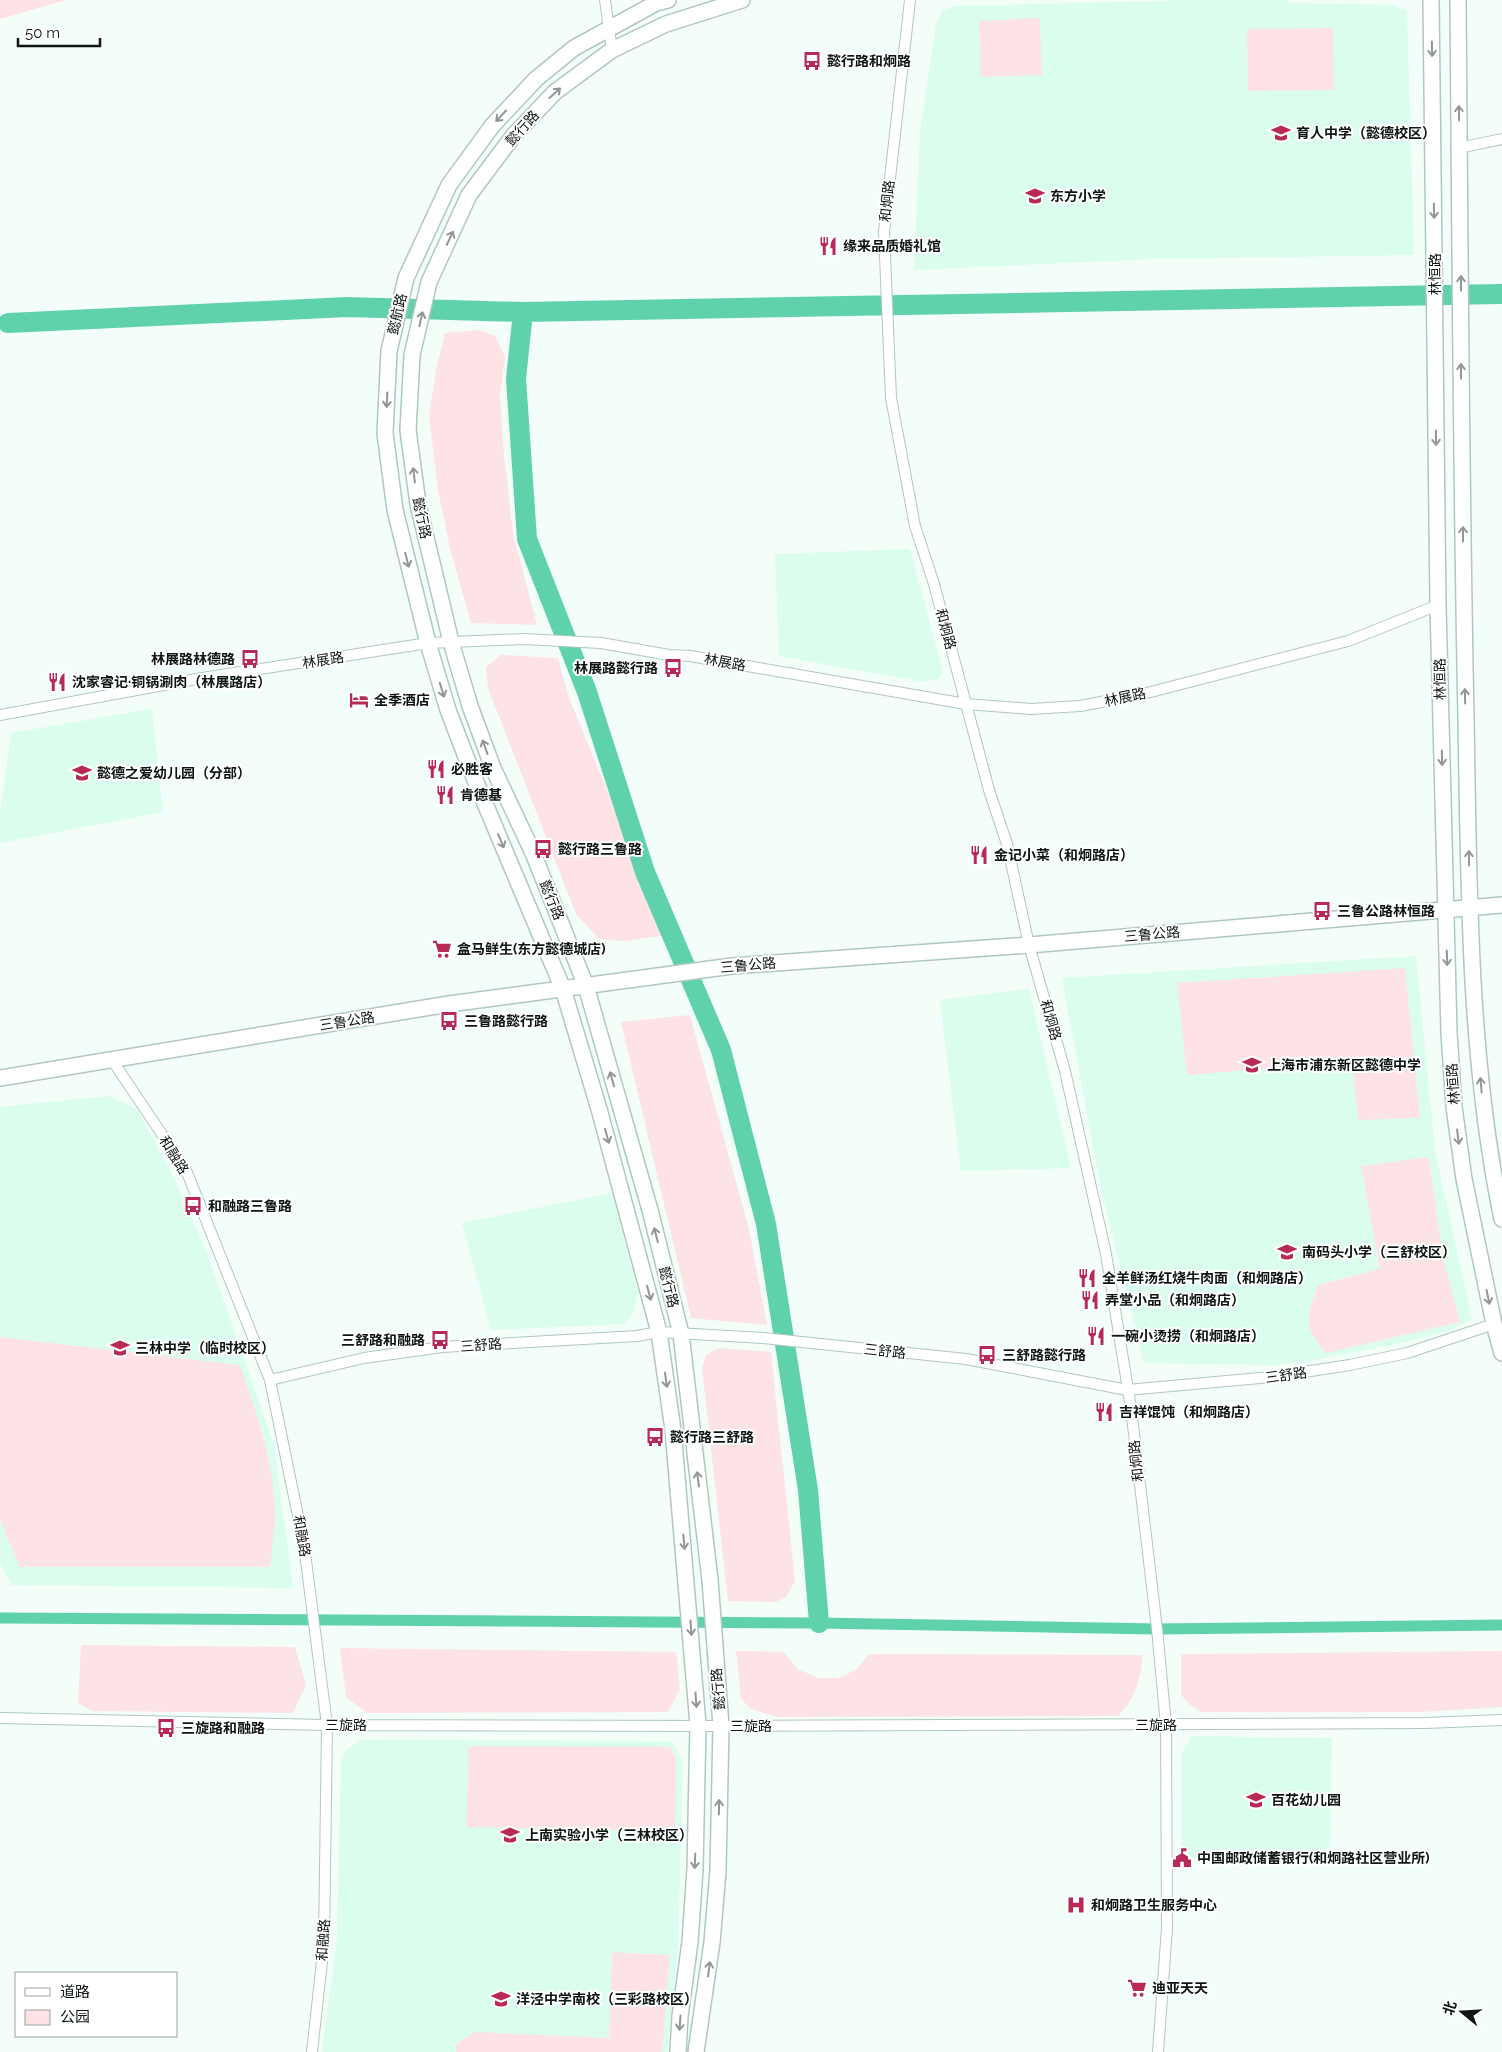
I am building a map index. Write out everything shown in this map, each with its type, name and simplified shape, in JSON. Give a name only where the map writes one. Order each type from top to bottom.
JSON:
[{"type":"street","points":[[604,0],[612,50]]},
{"type":"street","name":"懿行路","points":[[406,278],[449,185],[492,126],[536,79],[574,48],[656,3],[668,0]]},
{"type":"street","name":"懿行路","points":[[696,2052],[711,1951],[718,1871],[721,1726],[710,1580],[681,1334],[650,1210],[586,986],[533,853],[493,768],[470,706],[451,642],[416,494],[408,430],[412,356],[429,282],[469,194],[514,135],[554,92],[612,50],[666,24],[742,0]]},
{"type":"street","name":"和炯路","points":[[910,0],[884,232],[891,398],[915,526],[934,584],[988,790],[1007,844],[1029,945],[1065,1071],[1106,1254],[1127,1390],[1157,1628],[1166,1725],[1167,1928],[1158,2052]]},
{"type":"street","name":"林恒路","points":[[1431,0],[1438,605],[1445,909],[1454,1107],[1464,1179],[1494,1324],[1502,1353]]},
{"type":"street","name":"林恒路","points":[[1458,0],[1464,603],[1470,907],[1476,1034],[1482,1103],[1502,1219]]},
{"type":"street","points":[[1459,148],[1502,139]]},
{"type":"street","name":"懿航路","points":[[389,351],[406,278]]},
{"type":"street","name":"懿行路","points":[[389,351],[386,433],[395,510],[428,643],[448,710],[472,775],[563,989],[610,1146],[659,1332],[673,1430],[698,1725],[690,1942],[680,2016],[678,2052]]},
{"type":"street","name":"林展路","points":[[0,715],[202,678],[428,643],[524,639],[601,644],[669,655],[690,656],[966,704],[1031,709],[1080,706],[1143,694],[1348,641],[1438,605]]},
{"type":"street","name":"三鲁公路","points":[[0,1078],[449,1004],[742,965],[1029,945],[1502,905]]},
{"type":"street","name":"和融路","points":[[112,1060],[186,1170],[270,1380],[304,1545],[327,1725],[324,1943],[312,2052]]},
{"type":"street","name":"三舒路","points":[[270,1380],[364,1358],[442,1348],[637,1336],[659,1332],[762,1338],[966,1359],[1127,1390],[1271,1377],[1350,1365],[1407,1352],[1494,1324]]},
{"type":"street","name":"三旋路","points":[[0,1718],[327,1725],[721,1726],[1166,1725],[1425,1723],[1502,1720]]},
{"type":"shaded area","points":[[1193,0],[1284,0],[1293,3],[1393,5],[1407,11],[1414,255],[1153,259],[914,270],[920,132],[936,25],[942,11],[956,6]]},
{"type":"shaded area","points":[[910,549],[943,672],[938,679],[923,682],[779,656],[775,554]]},
{"type":"shaded area","name":"懿德之爱幼儿园（分部）","points":[[152,709],[163,812],[0,843],[0,814],[11,733]]},
{"type":"shaded area","points":[[1416,956],[1435,1151],[1472,1319],[1448,1331],[1402,1343],[1309,1361],[1277,1365],[1144,1363],[1100,1184],[1062,978]]},
{"type":"shaded area","points":[[1029,989],[1071,1168],[961,1171],[940,1000]]},
{"type":"shaded area","name":"三林中学（临时校区）","points":[[109,1096],[137,1109],[174,1178],[206,1250],[274,1445],[293,1588],[11,1585],[0,1562],[0,1107]]},
{"type":"shaded area","points":[[612,1193],[638,1293],[633,1313],[625,1324],[491,1330],[462,1223]]},
{"type":"shaded area","name":"百花幼儿园","points":[[1192,1736],[1332,1738],[1330,1846],[1304,1859],[1182,1858],[1182,1753]]},
{"type":"shaded area","name":"上南实验小学（三林校区）","points":[[362,1740],[672,1741],[683,1762],[678,1947],[667,2052],[322,2052],[337,1939],[341,1760],[347,1749]]},
{"type":"green space","points":[[0,0],[67,0],[0,19]]},
{"type":"green space","points":[[1040,18],[1042,75],[981,77],[979,21]]},
{"type":"green space","points":[[1333,28],[1334,90],[1248,91],[1247,29]]},
{"type":"green space","points":[[480,330],[495,336],[505,357],[500,394],[504,455],[513,533],[537,625],[471,623],[450,548],[438,490],[429,417],[436,370],[445,333]]},
{"type":"green space","points":[[501,655],[558,658],[568,695],[667,935],[624,941],[599,939],[576,914],[488,688],[486,667]]},
{"type":"green space","points":[[1405,968],[1420,1118],[1358,1120],[1352,1062],[1187,1075],[1177,983]]},
{"type":"green space","points":[[690,1015],[749,1229],[767,1325],[691,1318],[621,1022]]},
{"type":"green space","points":[[1429,1157],[1442,1254],[1460,1322],[1326,1353],[1313,1336],[1309,1321],[1311,1305],[1318,1285],[1380,1269],[1361,1166]]},
{"type":"green space","points":[[0,1337],[240,1365],[264,1440],[272,1478],[275,1517],[270,1567],[20,1567],[0,1520]]},
{"type":"green space","points":[[719,1348],[771,1352],[795,1581],[786,1597],[775,1602],[728,1601],[702,1368],[706,1355]]},
{"type":"green space","points":[[81,1645],[295,1647],[306,1685],[293,1713],[92,1711],[78,1703]]},
{"type":"green space","points":[[340,1648],[676,1652],[680,1689],[668,1712],[367,1713],[346,1697]]},
{"type":"green space","points":[[736,1651],[783,1652],[798,1669],[818,1678],[839,1678],[857,1669],[869,1654],[1143,1655],[1136,1688],[1129,1702],[1118,1716],[777,1717],[751,1709],[741,1699]]},
{"type":"green space","points":[[1502,1651],[1502,1707],[1421,1712],[1201,1712],[1189,1704],[1181,1695],[1181,1654]]},
{"type":"green space","points":[[469,1746],[670,1747],[676,1758],[675,1831],[466,1827]]},
{"type":"green space","points":[[612,1952],[670,1955],[662,2052],[456,2052],[456,2044],[475,2032],[609,2038]]},
{"type":"waterway","points":[[8,323],[347,307],[523,312],[1502,294]]},
{"type":"waterway","points":[[523,312],[516,379],[527,539],[587,692],[645,872],[721,1050],[766,1224],[808,1490],[819,1623]]},
{"type":"waterway","points":[[0,1618],[819,1623],[1157,1629],[1502,1625]]},
{"type":"place","name":"懿行路和炯路","points":[[812,61]]},
{"type":"place","name":"育人中学（懿德校区）","points":[[1281,133]]},
{"type":"place","name":"东方小学","points":[[1035,196]]},
{"type":"place","name":"缘来品质婚礼馆","points":[[828,246]]},
{"type":"place","name":"林展路林德路","points":[[250,659]]},
{"type":"place","name":"林展路懿行路","points":[[673,668]]},
{"type":"place","name":"沈家睿记·铜锅涮肉（林展路店）","points":[[57,682]]},
{"type":"place","name":"全季酒店","points":[[359,700]]},
{"type":"place","name":"必胜客","points":[[436,769]]},
{"type":"place","name":"懿德之爱幼儿园（分部）","points":[[82,773]]},
{"type":"place","name":"肯德基","points":[[445,795]]},
{"type":"place","name":"懿行路三鲁路","points":[[543,849]]},
{"type":"place","name":"金记小菜（和炯路店）","points":[[979,855]]},
{"type":"place","name":"三鲁公路林恒路","points":[[1322,911]]},
{"type":"place","name":"盒马鲜生(东方懿德城店)","points":[[442,949]]},
{"type":"place","name":"三鲁路懿行路","points":[[449,1021]]},
{"type":"place","name":"上海市浦东新区懿德中学","points":[[1252,1065]]},
{"type":"place","name":"和融路三鲁路","points":[[193,1206]]},
{"type":"place","name":"南码头小学（三舒校区）","points":[[1287,1252]]},
{"type":"place","name":"全羊鲜汤红烧牛肉面（和炯路店）","points":[[1087,1278]]},
{"type":"place","name":"弄堂小品（和炯路店）","points":[[1090,1300]]},
{"type":"place","name":"一碗小烫捞（和炯路店）","points":[[1096,1336]]},
{"type":"place","name":"三舒路和融路","points":[[440,1340]]},
{"type":"place","name":"三林中学（临时校区）","points":[[120,1348]]},
{"type":"place","name":"三舒路懿行路","points":[[987,1355]]},
{"type":"place","name":"吉祥馄饨（和炯路店）","points":[[1104,1412]]},
{"type":"place","name":"懿行路三舒路","points":[[655,1437]]},
{"type":"place","name":"三旋路和融路","points":[[166,1728]]},
{"type":"place","name":"百花幼儿园","points":[[1256,1800]]},
{"type":"place","name":"上南实验小学（三林校区）","points":[[510,1835]]},
{"type":"place","name":"中国邮政储蓄银行(和炯路社区营业所)","points":[[1182,1858]]},
{"type":"place","name":"和炯路卫生服务中心","points":[[1076,1905]]},
{"type":"place","name":"迪亚天天","points":[[1137,1988]]},
{"type":"place","name":"洋泾中学南校（三彩路校区）","points":[[501,1999]]}]
